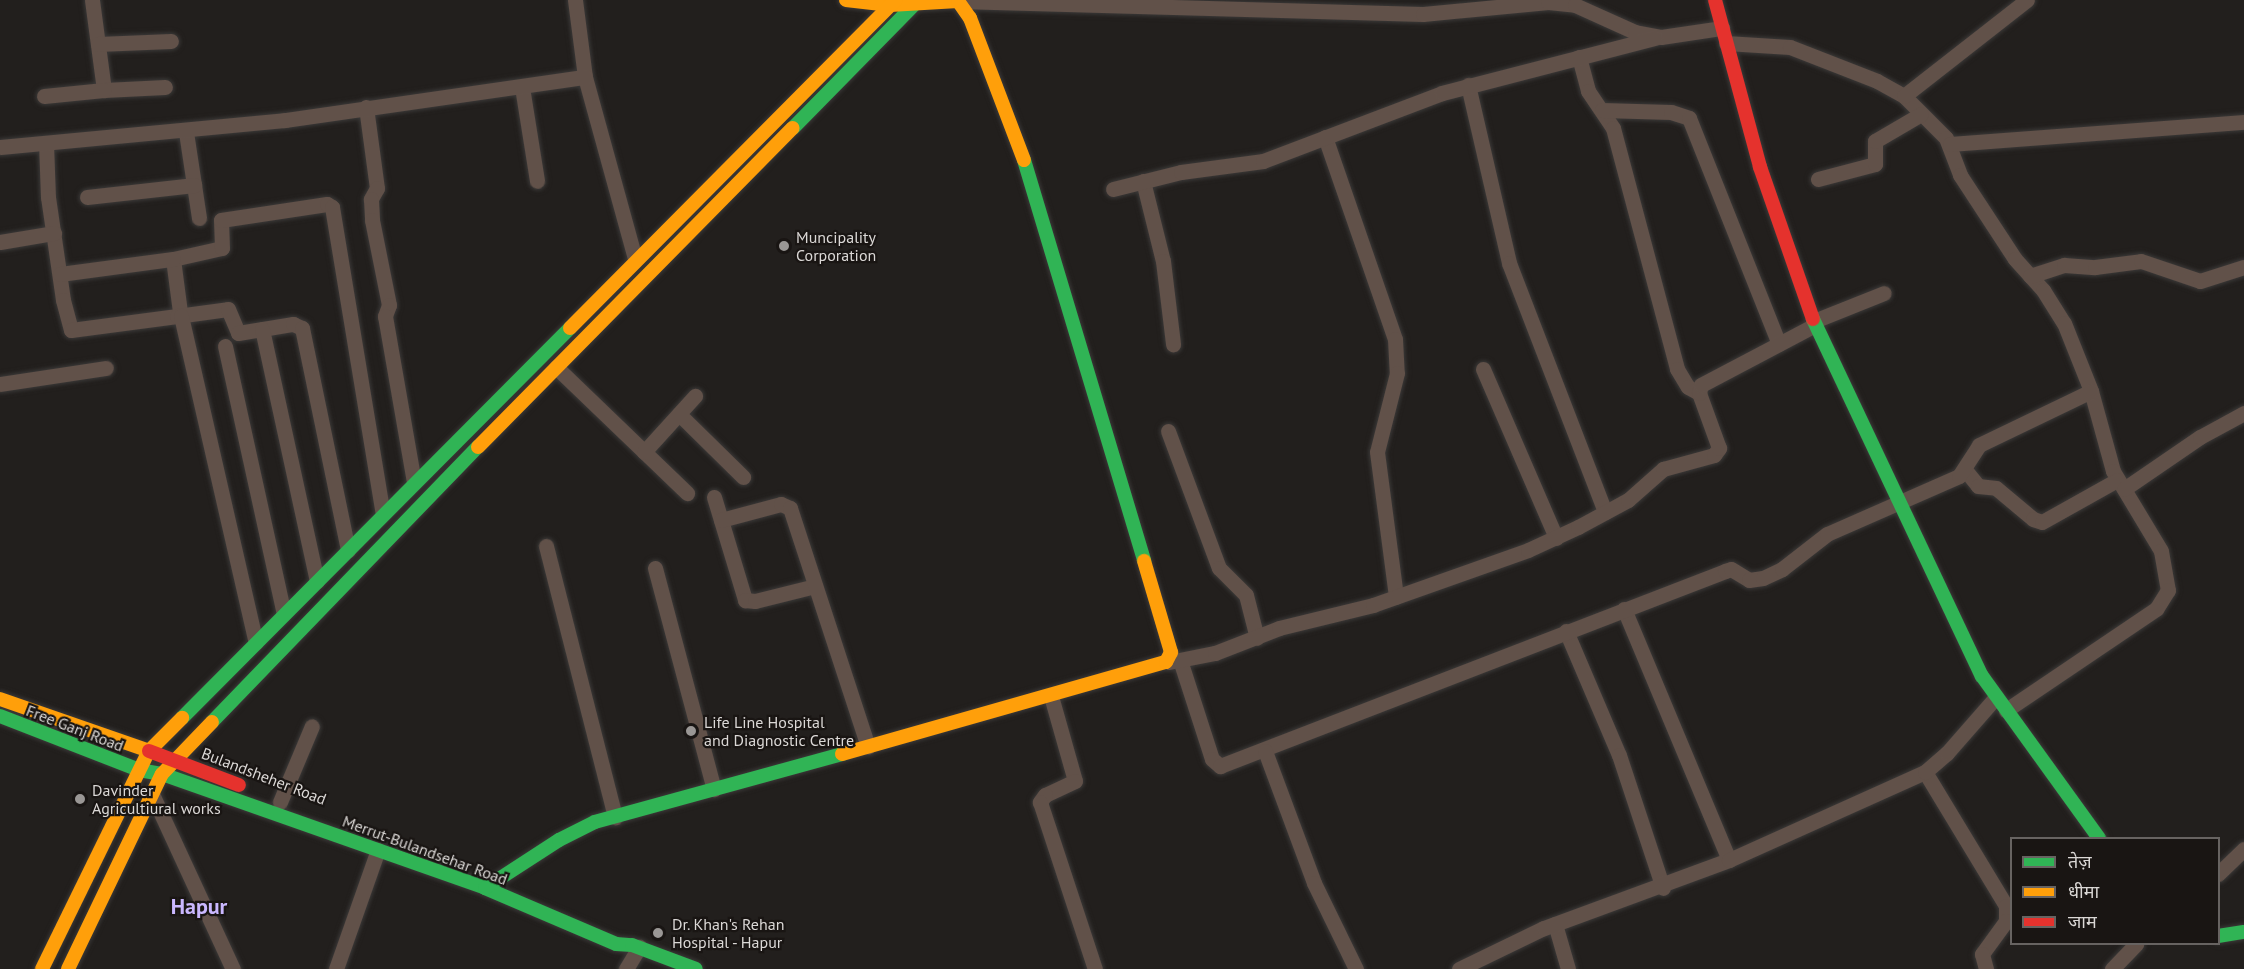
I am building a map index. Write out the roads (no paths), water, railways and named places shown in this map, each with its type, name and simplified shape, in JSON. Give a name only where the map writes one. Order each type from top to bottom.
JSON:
[{"type":"main road","points":[[485,888],[577,830],[615,817],[1173,661],[1170,643],[1020,147],[970,18],[958,1],[893,3],[846,0]]},
{"type":"main road","points":[[1715,0],[1760,167],[1814,323],[1903,502],[1982,676],[2098,837]]},
{"type":"main road","points":[[68,969],[162,774],[556,367],[918,1]]},
{"type":"main road","points":[[42,969],[149,751],[634,259],[893,3]]},
{"type":"main road","name":"Bulandsheher Road","points":[[0,699],[176,759],[280,802],[500,880],[621,934],[635,946]]},
{"type":"main road","name":"Free Ganj Road","points":[[0,716],[139,770]]},
{"type":"main road","name":"Merrut-Bulandsehar Road","points":[[139,770],[162,774],[485,888],[615,944],[635,946],[696,969]]},
{"type":"main road","points":[[73,905],[95,913]]},
{"type":"main road","points":[[2220,936],[2244,932]]},
{"type":"street","points":[[92,0],[104,90]]},
{"type":"street","points":[[575,0],[585,77],[634,259]]},
{"type":"street","points":[[1904,96],[2027,0]]},
{"type":"street","points":[[958,1],[1425,7],[1561,3],[1635,32],[1661,37]]},
{"type":"street","points":[[1113,189],[1143,181],[1263,161],[1468,85],[1661,37],[1724,35],[1804,51],[1904,96],[1950,144],[1960,175],[2064,323],[2091,391],[2121,485],[2161,551],[2168,580],[2166,597],[2157,609],[2006,710]]},
{"type":"street","points":[[98,44],[171,41]]},
{"type":"street","points":[[1579,57],[1588,91],[1613,128],[1677,369],[1688,387],[1699,393],[1719,448],[1714,455],[1662,469],[1637,494],[1556,538],[1396,597],[1173,661],[1216,764],[1220,766],[1265,751],[1566,631],[1731,569],[1749,580],[1763,578],[1827,534],[1903,502],[1966,471],[1979,445],[2091,391]]},
{"type":"street","points":[[0,147],[186,132],[585,77]]},
{"type":"street","points":[[1468,85],[1512,272],[1605,512]]},
{"type":"street","points":[[44,96],[165,87]]},
{"type":"street","points":[[522,87],[537,181]]},
{"type":"street","points":[[366,107],[377,188],[371,199],[372,220],[389,305],[385,316],[414,483]]},
{"type":"street","points":[[1602,110],[1671,112],[1689,118],[1779,344]]},
{"type":"street","points":[[1818,179],[1875,164],[1875,141],[1922,114]]},
{"type":"street","points":[[1950,144],[2244,122]]},
{"type":"street","points":[[186,132],[199,218]]},
{"type":"street","points":[[1325,137],[1395,339],[1394,391],[1377,453],[1396,597]]},
{"type":"street","points":[[46,143],[54,233],[69,330],[228,309],[235,331],[293,324],[302,328],[348,550]]},
{"type":"street","points":[[1143,181],[1163,261],[1173,344]]},
{"type":"street","points":[[87,196],[195,185]]},
{"type":"street","points":[[60,274],[172,259],[222,248],[221,220],[327,204],[332,207],[342,281],[383,514]]},
{"type":"street","points":[[0,242],[54,233]]},
{"type":"street","points":[[172,259],[179,316],[256,643]]},
{"type":"street","points":[[2030,276],[2064,265],[2147,261],[2200,281],[2244,267]]},
{"type":"street","points":[[1699,393],[1708,379],[1779,344],[1814,323],[1884,293]]},
{"type":"street","points":[[262,329],[317,581]]},
{"type":"street","points":[[225,346],[284,614]]},
{"type":"street","points":[[556,367],[687,493]]},
{"type":"street","points":[[0,384],[106,368]]},
{"type":"street","points":[[1483,369],[1556,538]]},
{"type":"street","points":[[644,452],[695,396]]},
{"type":"street","points":[[1966,471],[1977,486],[1996,488],[2033,519],[2042,522],[2121,485],[2244,413]]},
{"type":"street","points":[[679,414],[743,477]]},
{"type":"street","points":[[1168,431],[1219,568],[1246,596],[1257,638]]},
{"type":"street","points":[[714,497],[745,600],[755,601],[815,586]]},
{"type":"street","points":[[721,520],[787,505],[868,747]]},
{"type":"street","points":[[546,546],[615,817]]},
{"type":"street","points":[[655,568],[714,789]]},
{"type":"street","points":[[1624,609],[1729,860]]},
{"type":"street","points":[[1566,631],[1619,755],[1663,888]]},
{"type":"street","points":[[1051,696],[1075,781],[1045,795],[1040,802],[1095,969]]},
{"type":"street","points":[[1459,969],[1555,924],[1663,888],[1924,772],[1947,753],[1996,697]]},
{"type":"street","points":[[280,802],[312,726]]},
{"type":"street","points":[[1265,751],[1314,883],[1356,969]]},
{"type":"street","points":[[1924,772],[2006,906],[2006,921],[1982,954],[1986,969]]},
{"type":"street","points":[[152,794],[233,969]]},
{"type":"street","points":[[2220,871],[2244,849]]},
{"type":"street","points":[[336,969],[378,850]]},
{"type":"street","points":[[1555,924],[1569,969]]},
{"type":"street","points":[[2112,969],[2135,945]]},
{"type":"street","points":[[626,969],[635,946]]},
{"type":"place","name":"Muncipality Corporation","points":[[784,246]]},
{"type":"place","name":"Life Line Hospital and Diagnostic Centre","points":[[691,731]]},
{"type":"place","name":"Davinder Agricultiural works","points":[[80,799]]},
{"type":"place","name":"Dr. Khan's Rehan Hospital - Hapur","points":[[658,933]]},
{"type":"district","name":"Hapur","points":[[199,907]]}]
